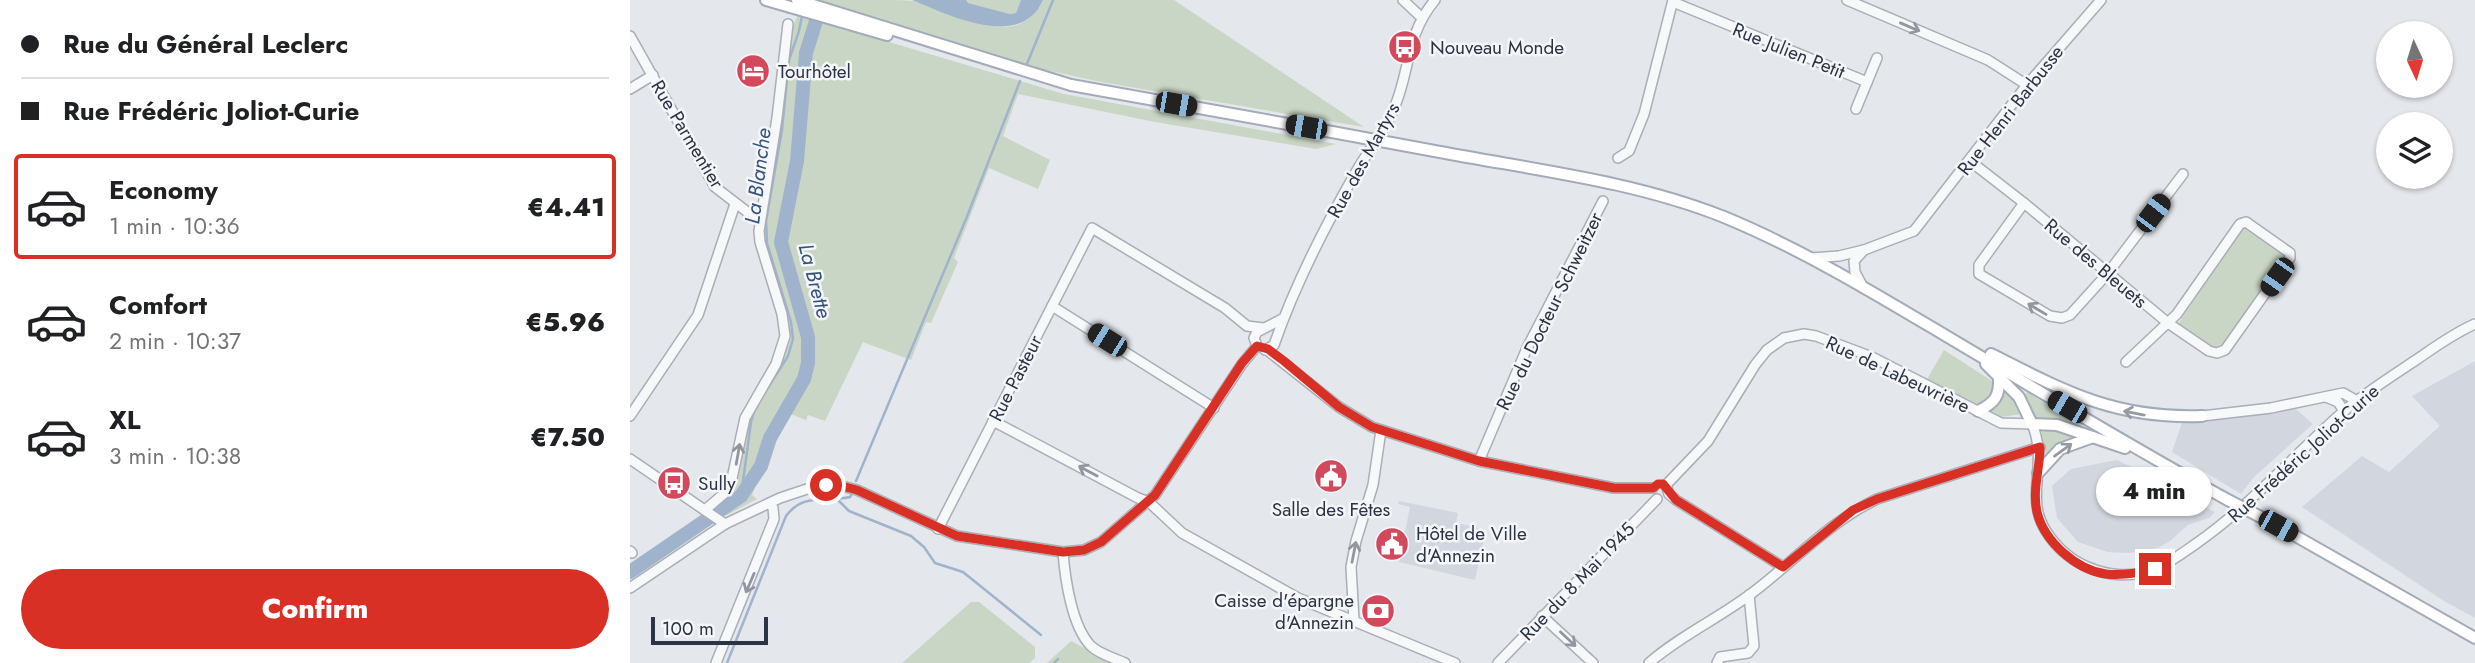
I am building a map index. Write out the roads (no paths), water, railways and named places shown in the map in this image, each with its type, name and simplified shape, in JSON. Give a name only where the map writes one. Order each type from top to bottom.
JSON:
[{"type":"main road","points":[[766,0],[1071,85],[1610,183],[1724,217],[1863,287],[2171,469],[2278,526],[2475,638]]},
{"type":"main road","points":[[797,0],[958,49],[991,62]]},
{"type":"main road","points":[[1977,354],[2019,397],[2032,424],[2057,425],[2110,441],[2171,469]]},
{"type":"main road","points":[[1977,354],[1990,354],[2060,389],[2122,410],[2149,415],[2202,416]]},
{"type":"main road","points":[[1978,411],[1993,402],[1999,391],[1999,377]]},
{"type":"main road","points":[[2038,473],[2060,449],[2093,437]]},
{"type":"street","points":[[1403,0],[1422,17]]},
{"type":"street","name":"Rue des Martyrs","points":[[1276,339],[1333,215],[1357,169],[1394,111],[1415,32],[1435,0]]},
{"type":"street","points":[[1847,0],[1988,60],[2027,86]]},
{"type":"street","name":"Rue Henri Barbusse","points":[[1864,250],[1906,235],[1923,222],[2027,86],[2101,0]]},
{"type":"street","points":[[1618,158],[1629,151],[1644,114],[1673,1]]},
{"type":"street","name":"Rue Julien Petit","points":[[1673,1],[1867,82]]},
{"type":"street","points":[[706,511],[732,483],[745,418],[776,364],[783,344],[784,322],[760,242],[759,221],[777,118],[788,24]]},
{"type":"street","name":"Rue Parmentier","points":[[630,36],[715,187],[759,221]]},
{"type":"street","points":[[1856,109],[1877,58]]},
{"type":"street","points":[[630,89],[653,75]]},
{"type":"street","name":"Rue des Bleuets","points":[[1970,161],[2168,323]]},
{"type":"street","points":[[2024,204],[1979,265],[1979,274],[2050,316],[2062,318],[2070,315],[2108,273],[2183,174]]},
{"type":"street","name":"Rue du Docteur Schweitzer","points":[[1479,461],[1527,348],[1602,201]]},
{"type":"street","points":[[630,416],[698,315],[735,204]]},
{"type":"street","points":[[2126,362],[2177,314],[2240,224],[2246,222],[2290,253],[2290,258],[2222,353],[2209,352],[2168,323]]},
{"type":"street","name":"Rue Pasteur","points":[[939,529],[1092,228],[1225,308],[1248,326]]},
{"type":"street","points":[[1810,258],[1839,256],[1864,250]]},
{"type":"street","points":[[1863,287],[1855,272],[1854,261],[1864,250]]},
{"type":"street","points":[[1052,306],[1214,408]]},
{"type":"street","points":[[630,588],[723,523],[802,490],[838,485],[876,498],[939,529],[967,538],[1063,552],[1084,550],[1101,542],[1149,502],[1256,342],[1257,332],[1283,319]]},
{"type":"street","name":"Rue Frédéric Joliot-Curie","points":[[2032,424],[2040,447],[2035,494],[2037,513],[2044,529],[2060,550],[2086,568],[2105,574],[2144,572],[2166,564],[2230,519],[2344,411],[2377,386],[2475,324]]},
{"type":"street","points":[[1248,326],[1273,331],[1284,361]]},
{"type":"street","points":[[1248,326],[1256,342],[1284,361],[1339,407],[1364,423],[1479,461],[1614,488],[1653,488],[1661,483],[1783,567]]},
{"type":"street","name":"Rue de Labeuvrière","points":[[1668,489],[1707,441],[1767,350],[1784,338],[1804,334],[1816,335],[1872,358],[2001,423],[2032,424]]},
{"type":"street","points":[[1268,349],[1276,339]]},
{"type":"street","points":[[2202,416],[2254,411],[2377,386]]},
{"type":"street","points":[[2343,393],[2357,401]]},
{"type":"street","points":[[2326,397],[2338,402],[2344,411]]},
{"type":"street","points":[[993,421],[1149,502],[1182,533],[1298,598],[1455,663]]},
{"type":"street","points":[[1354,620],[1351,567],[1373,485],[1381,430]]},
{"type":"street","points":[[1649,663],[1679,638],[1749,595],[1853,510],[1877,499],[2040,447]]},
{"type":"street","points":[[630,459],[723,523]]},
{"type":"street","points":[[1653,488],[1657,499],[1664,500],[1668,489]]},
{"type":"street","name":"Rue du 8 Mai 1945","points":[[1498,663],[1657,499]]},
{"type":"street","points":[[716,663],[774,519],[770,503]]},
{"type":"street","points":[[1063,552],[1065,573],[1079,631],[1092,648],[1125,663]]},
{"type":"street","points":[[1717,663],[1720,657],[1748,653],[1754,646],[1749,595]]},
{"type":"street","points":[[1542,616],[1593,663]]},
{"type":"water","points":[[912,0],[966,0],[968,3],[1010,14],[1016,13],[1021,0],[1043,0],[1033,15],[1018,24],[1002,26],[964,20]]},
{"type":"waterway","points":[[1027,64],[1053,0]]},
{"type":"waterway","name":"La Blanche","points":[[741,496],[755,408],[788,356],[793,339],[791,322],[767,243],[766,221],[782,130],[789,60],[802,16]]},
{"type":"waterway","name":"La Brette","points":[[630,572],[741,496],[761,466],[770,438],[804,379],[808,363],[808,337],[781,242],[797,161],[806,53],[816,21]]},
{"type":"waterway","points":[[856,481],[966,219],[1020,81]]},
{"type":"waterway","points":[[727,663],[786,516],[808,501],[841,499],[850,497],[853,492]]},
{"type":"waterway","points":[[838,500],[849,511],[911,536],[924,547],[935,563],[963,572],[1041,635]]},
{"type":"waterway","points":[[1054,663],[1058,659]]},
{"type":"place","name":"Nouveau Monde","points":[[1405,47]]},
{"type":"place","name":"Tourhôtel","points":[[753,71]]},
{"type":"place","name":"Salle des Fêtes","points":[[1331,476]]},
{"type":"place","name":"Sully","points":[[674,483]]},
{"type":"place","name":"Hôtel de Ville d'Annezin","points":[[1392,544]]},
{"type":"place","name":"Caisse d'épargne d'Annezin","points":[[1378,611]]}]
